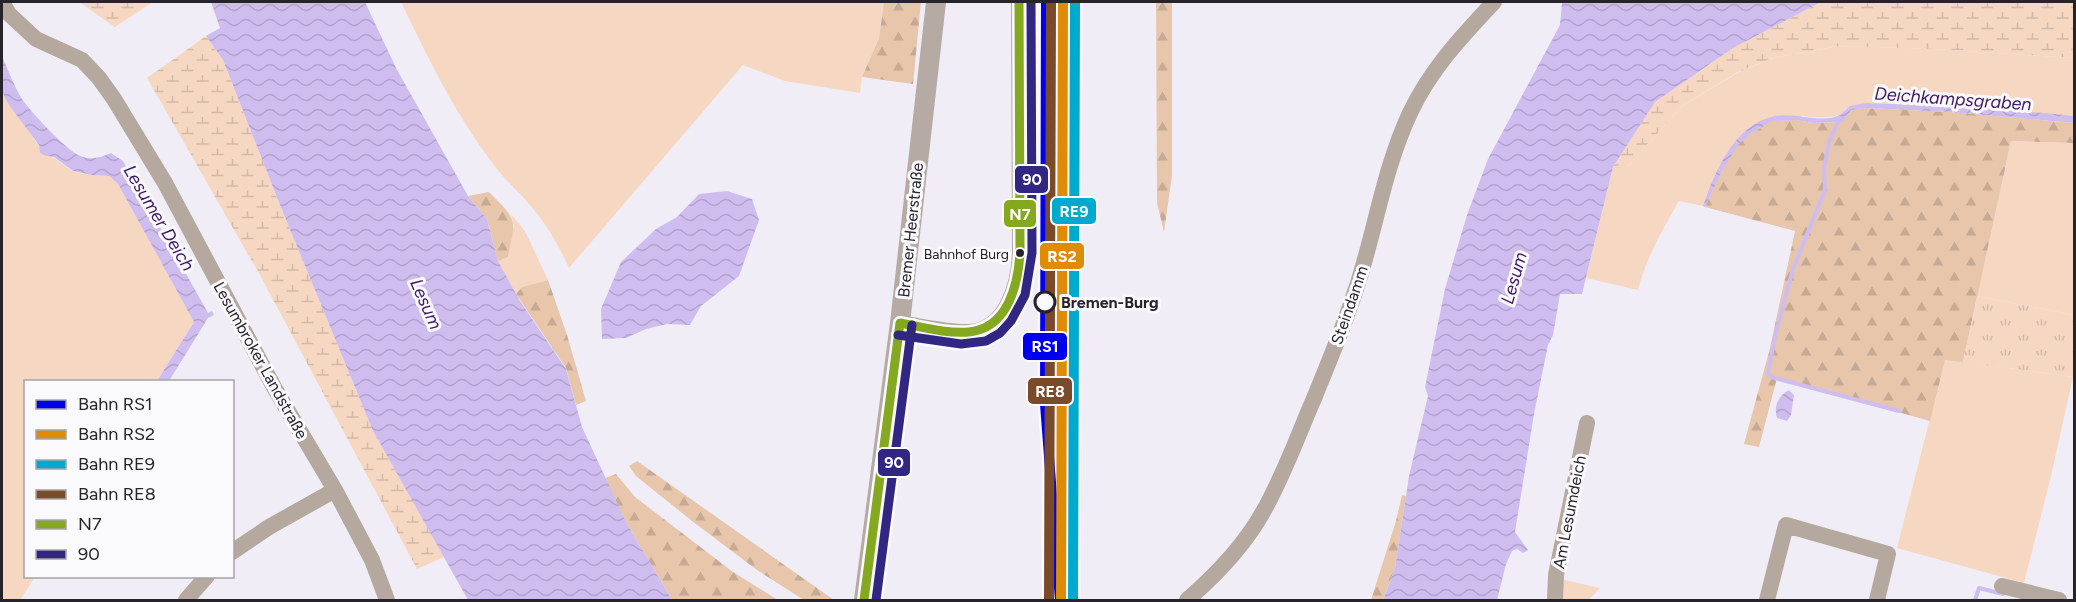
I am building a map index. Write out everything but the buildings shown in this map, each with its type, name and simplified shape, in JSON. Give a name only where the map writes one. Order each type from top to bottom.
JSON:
[{"type":"main road","name":"Bremer Heerstraße","points":[[864,600],[900,323],[936,2]]},
{"type":"street","name":"Lesumbroker Landstraße","points":[[2,2],[9,14],[36,39],[82,60],[114,99],[165,183],[275,389],[335,490],[372,560],[387,600]]},
{"type":"street","points":[[900,323],[968,332],[981,330],[1000,316],[1015,286],[1020,253],[1019,2]]},
{"type":"street","name":"Steindamm","points":[[1187,600],[1209,581],[1238,549],[1271,497],[1343,328],[1361,273],[1387,174],[1410,113],[1443,58],[1494,2]]},
{"type":"street","name":"Am Lesumdeich","points":[[1555,600],[1556,575],[1587,423]]},
{"type":"street","points":[[234,551],[269,527],[335,490]]},
{"type":"street","points":[[1767,600],[1786,525],[1888,554],[1877,600]]},
{"type":"street","points":[[186,600],[205,578]]},
{"type":"street","points":[[2002,586],[2059,600]]},
{"type":"green space","points":[[79,2],[153,2],[115,27]]},
{"type":"green space","points":[[401,2],[884,2],[879,38],[862,77],[860,93],[785,81],[743,65],[569,268],[556,241],[543,222],[497,168],[465,123],[431,63]]},
{"type":"green space","points":[[884,2],[921,2],[913,84],[862,77],[879,38]]},
{"type":"green space","points":[[1156,2],[1172,2],[1172,175],[1164,232],[1157,203]]},
{"type":"green space","points":[[1821,2],[2074,2],[2074,58],[1936,49],[1839,46],[1773,58],[1736,73],[1682,106],[1627,167],[1613,167],[1655,102],[1733,48]]},
{"type":"green space","points":[[206,36],[223,60],[373,431],[444,557],[417,569],[261,277],[147,78]]},
{"type":"green space","points":[[1839,46],[1936,49],[2074,58],[2074,116],[1953,106],[1866,103],[1846,108],[1842,115],[1802,116],[1707,194],[1703,206],[1679,201],[1650,255],[1638,290],[1586,278],[1613,167],[1627,167],[1682,106],[1737,73],[1773,58]]},
{"type":"green space","points":[[2,92],[46,156],[54,158],[75,172],[109,176],[118,184],[194,322],[158,380],[24,380],[24,578],[34,578],[20,600],[2,600]]},
{"type":"green space","points":[[1866,108],[1950,112],[2074,123],[2074,143],[2011,141],[1963,362],[1945,360],[1930,421],[1777,378],[1759,447],[1744,444],[1770,348],[1795,231],[1705,207],[1738,144],[1771,121],[1842,122],[1851,110]]},
{"type":"green space","points":[[2011,141],[2074,143],[2074,315],[1977,296]]},
{"type":"green space","points":[[489,192],[510,215],[513,227],[508,257],[498,261],[487,219],[468,196]]},
{"type":"green space","points":[[511,214],[525,231],[548,280],[522,287],[516,294],[498,261],[508,257],[514,226]]},
{"type":"green space","points":[[548,280],[586,401],[576,405],[566,368],[516,294],[522,287]]},
{"type":"green space","points":[[1977,296],[2074,315],[2074,377],[1963,362]]},
{"type":"green space","points":[[1945,359],[2073,377],[2024,583],[1897,548]]},
{"type":"green space","points":[[637,461],[834,600],[804,600],[757,570],[636,476],[629,466]]},
{"type":"green space","points":[[616,474],[635,497],[733,572],[778,600],[672,600],[626,522],[605,478]]},
{"type":"green space","points":[[1402,495],[1406,496],[1395,568],[1383,600],[1371,600],[1396,521]]},
{"type":"green space","points":[[1561,579],[1600,588],[1589,600],[1560,600]]},
{"type":"water","name":"Lesum","points":[[211,2],[365,2],[396,68],[468,196],[487,219],[498,261],[520,301],[566,369],[582,427],[626,522],[672,600],[468,600],[373,431],[223,60],[206,36],[220,28]]},
{"type":"water","name":"Lesum","points":[[1562,2],[1821,2],[1733,48],[1655,102],[1613,167],[1582,294],[1560,294],[1553,335],[1548,345],[1534,414],[1515,532],[1528,550],[1523,553],[1517,549],[1512,551],[1506,564],[1497,600],[1383,600],[1395,568],[1409,476],[1428,396],[1425,387],[1445,289],[1467,215],[1488,159],[1560,25]]},
{"type":"water","points":[[2,56],[22,99],[60,141],[83,157],[97,158],[111,153],[123,161],[208,313],[212,311],[214,315],[208,318],[170,380],[158,380],[194,322],[118,184],[109,176],[73,171],[54,157],[40,153],[39,145],[2,92]]},
{"type":"water","points":[[1866,103],[2074,116],[2074,123],[1950,112],[1867,108],[1851,110],[1843,122],[1772,121],[1738,145],[1722,171],[1705,207],[1703,206],[1728,151],[1748,129],[1775,116],[1833,117],[1841,114],[1850,106]]},
{"type":"water","points":[[727,191],[752,199],[759,220],[739,276],[701,306],[690,325],[667,324],[646,329],[626,338],[602,339],[601,309],[621,262],[656,229],[677,217],[699,194]]},
{"type":"water","points":[[1789,390],[1794,395],[1791,415],[1787,421],[1777,418],[1776,405],[1782,395]]},
{"type":"waterway","name":"Deichkampsgraben","points":[[1841,119],[1829,143],[1824,168],[1825,190],[1793,269],[1775,336],[1768,373],[1771,377],[1899,411]]},
{"type":"waterway","points":[[1975,600],[1979,588],[2003,594]]},
{"type":"rail line","name":"RS1","points":[[1046,2],[1045,404],[1060,600]]},
{"type":"rail line","name":"RE8","points":[[1049,600],[1051,2]]},
{"type":"rail line","name":"RS2","points":[[1061,600],[1063,2]]},
{"type":"rail line","name":"RE9","points":[[1073,600],[1075,2]]},
{"type":"transit line","name":"N7","points":[[900,323],[952,332],[982,329],[1002,314],[1013,291],[1020,253],[1019,2]]},
{"type":"transit line","name":"90","points":[[898,335],[961,344],[986,341],[1000,333],[1011,321],[1025,295],[1032,253],[1031,2]]},
{"type":"transit line","name":"N7","points":[[864,600],[900,323]]},
{"type":"transit line","name":"90","points":[[876,600],[912,325]]},
{"type":"place","name":"Bahnhof Burg","points":[[1020,253]]},
{"type":"place","name":"Bremen-Burg","points":[[1045,302]]},
{"type":"water label","name":"Lesumer Deich","points":[[159,218]]}]
